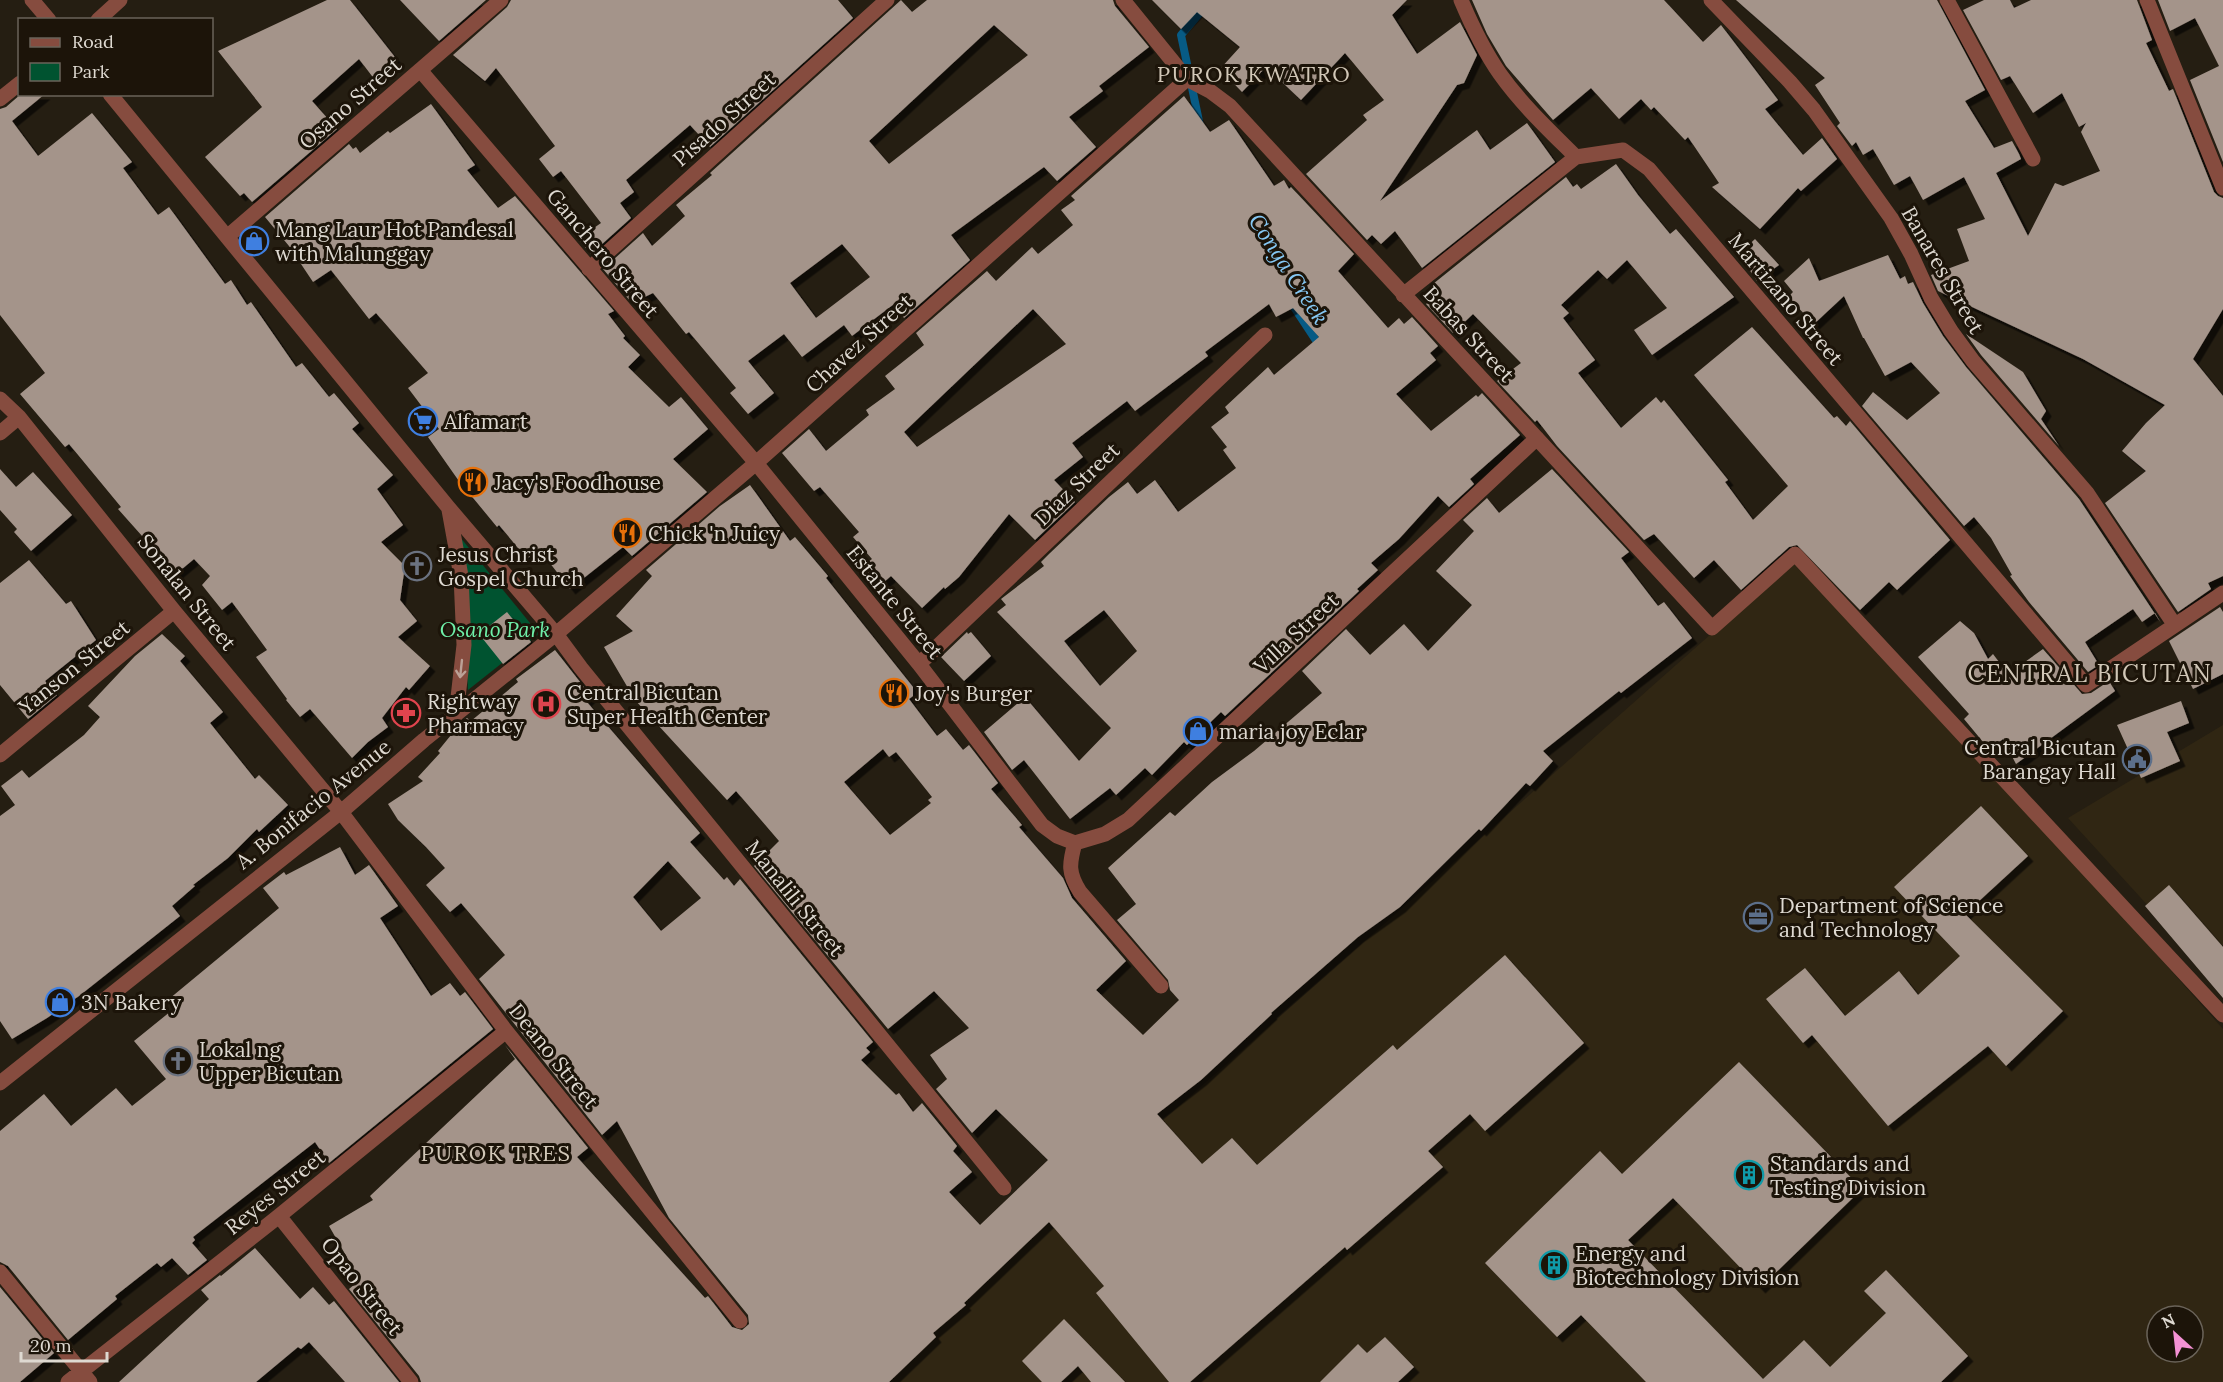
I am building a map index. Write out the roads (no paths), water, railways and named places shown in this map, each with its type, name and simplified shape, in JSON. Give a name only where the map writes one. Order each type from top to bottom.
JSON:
[{"type":"street","points":[[33,0],[46,18]]},
{"type":"street","points":[[100,18],[120,0]]},
{"type":"street","name":"Osano Street","points":[[227,237],[501,0]]},
{"type":"street","name":"Pisado Street","points":[[589,269],[887,0]]},
{"type":"street","points":[[1123,0],[1188,79]]},
{"type":"street","points":[[1461,0],[1476,34],[1500,75],[1576,158]]},
{"type":"street","name":"Banares Street","points":[[1711,0],[1768,58],[1814,110],[1891,218],[1931,298],[1951,332],[1973,361],[2087,493],[2174,624]]},
{"type":"street","points":[[1947,0],[2033,159]]},
{"type":"street","points":[[2147,0],[2223,188]]},
{"type":"street","name":"Ganchero Street","points":[[420,70],[756,463]]},
{"type":"street","name":"Babas Street","points":[[1188,79],[1230,106],[1712,628],[1794,554],[2223,1015]]},
{"type":"street","name":"Chavez Street","points":[[556,634],[756,463],[1188,79]]},
{"type":"street","points":[[0,99],[18,85]]},
{"type":"street","points":[[112,96],[448,507],[556,634]]},
{"type":"street","name":"Martizano Street","points":[[1403,295],[1576,158],[1623,150],[1649,169],[2086,685],[2174,624]]},
{"type":"street","name":"Diaz Street","points":[[919,664],[1265,335]]},
{"type":"street","name":"Sonalan Street","points":[[0,399],[19,417],[174,611],[341,812]]},
{"type":"street","points":[[0,433],[19,417]]},
{"type":"street","name":"Villa Street","points":[[1075,843],[1105,834],[1128,820],[1537,438]]},
{"type":"street","name":"Estante Street","points":[[756,463],[919,664],[1042,825],[1057,836],[1075,843]]},
{"type":"street","points":[[448,507],[462,587],[464,645],[456,715]]},
{"type":"street","points":[[2174,624],[2223,593]]},
{"type":"street","name":"Yanson Street","points":[[0,754],[174,611]]},
{"type":"street","name":"A. Bonifacio Avenue","points":[[0,1083],[341,812],[556,634]]},
{"type":"street","name":"Manalili Street","points":[[556,634],[581,668],[1004,1188]]},
{"type":"street","name":"Deano Street","points":[[341,812],[506,1031],[740,1321]]},
{"type":"street","points":[[1075,843],[1069,864],[1073,882],[1161,986]]},
{"type":"street","name":"Reyes Street","points":[[68,1382],[86,1377],[506,1031]]},
{"type":"street","name":"Opao Street","points":[[279,1216],[411,1382]]},
{"type":"street","points":[[0,1272],[86,1377]]},
{"type":"waterway","name":"Conga Creek","points":[[1200,126],[1181,35],[1211,0]]},
{"type":"waterway","name":"Conga Creek","points":[[1292,304],[1321,348]]},
{"type":"place","name":"Mang Laur Hot Pandesal with Malunggay","points":[[254,241]]},
{"type":"place","name":"Alfamart","points":[[423,421]]},
{"type":"place","name":"Jacy's Foodhouse","points":[[473,482]]},
{"type":"place","name":"Chick 'n Juicy","points":[[627,533]]},
{"type":"place","name":"Jesus Christ Gospel Church","points":[[417,566]]},
{"type":"place","name":"Joy's Burger","points":[[894,693]]},
{"type":"place","name":"Central Bicutan Super Health Center","points":[[546,704]]},
{"type":"place","name":"Rightway Pharmacy","points":[[406,713]]},
{"type":"place","name":"maria joy Eclar","points":[[1198,731]]},
{"type":"place","name":"Central Bicutan Barangay Hall","points":[[2137,759]]},
{"type":"place","name":"Department of Science and Technology","points":[[1758,917]]},
{"type":"place","name":"3N Bakery","points":[[60,1002]]},
{"type":"place","name":"Lokal ng Upper Bicutan","points":[[178,1061]]},
{"type":"place","name":"Standards and Testing Division","points":[[1749,1175]]},
{"type":"place","name":"Energy and Biotechnology Division","points":[[1554,1265]]},
{"type":"district","name":"PUROK KWATRO","points":[[1254,74]]},
{"type":"district","name":"CENTRAL BICUTAN","points":[[2090,673]]},
{"type":"district","name":"PUROK TRES","points":[[496,1153]]},
{"type":"park label","name":"Osano Park","points":[[495,629]]}]
